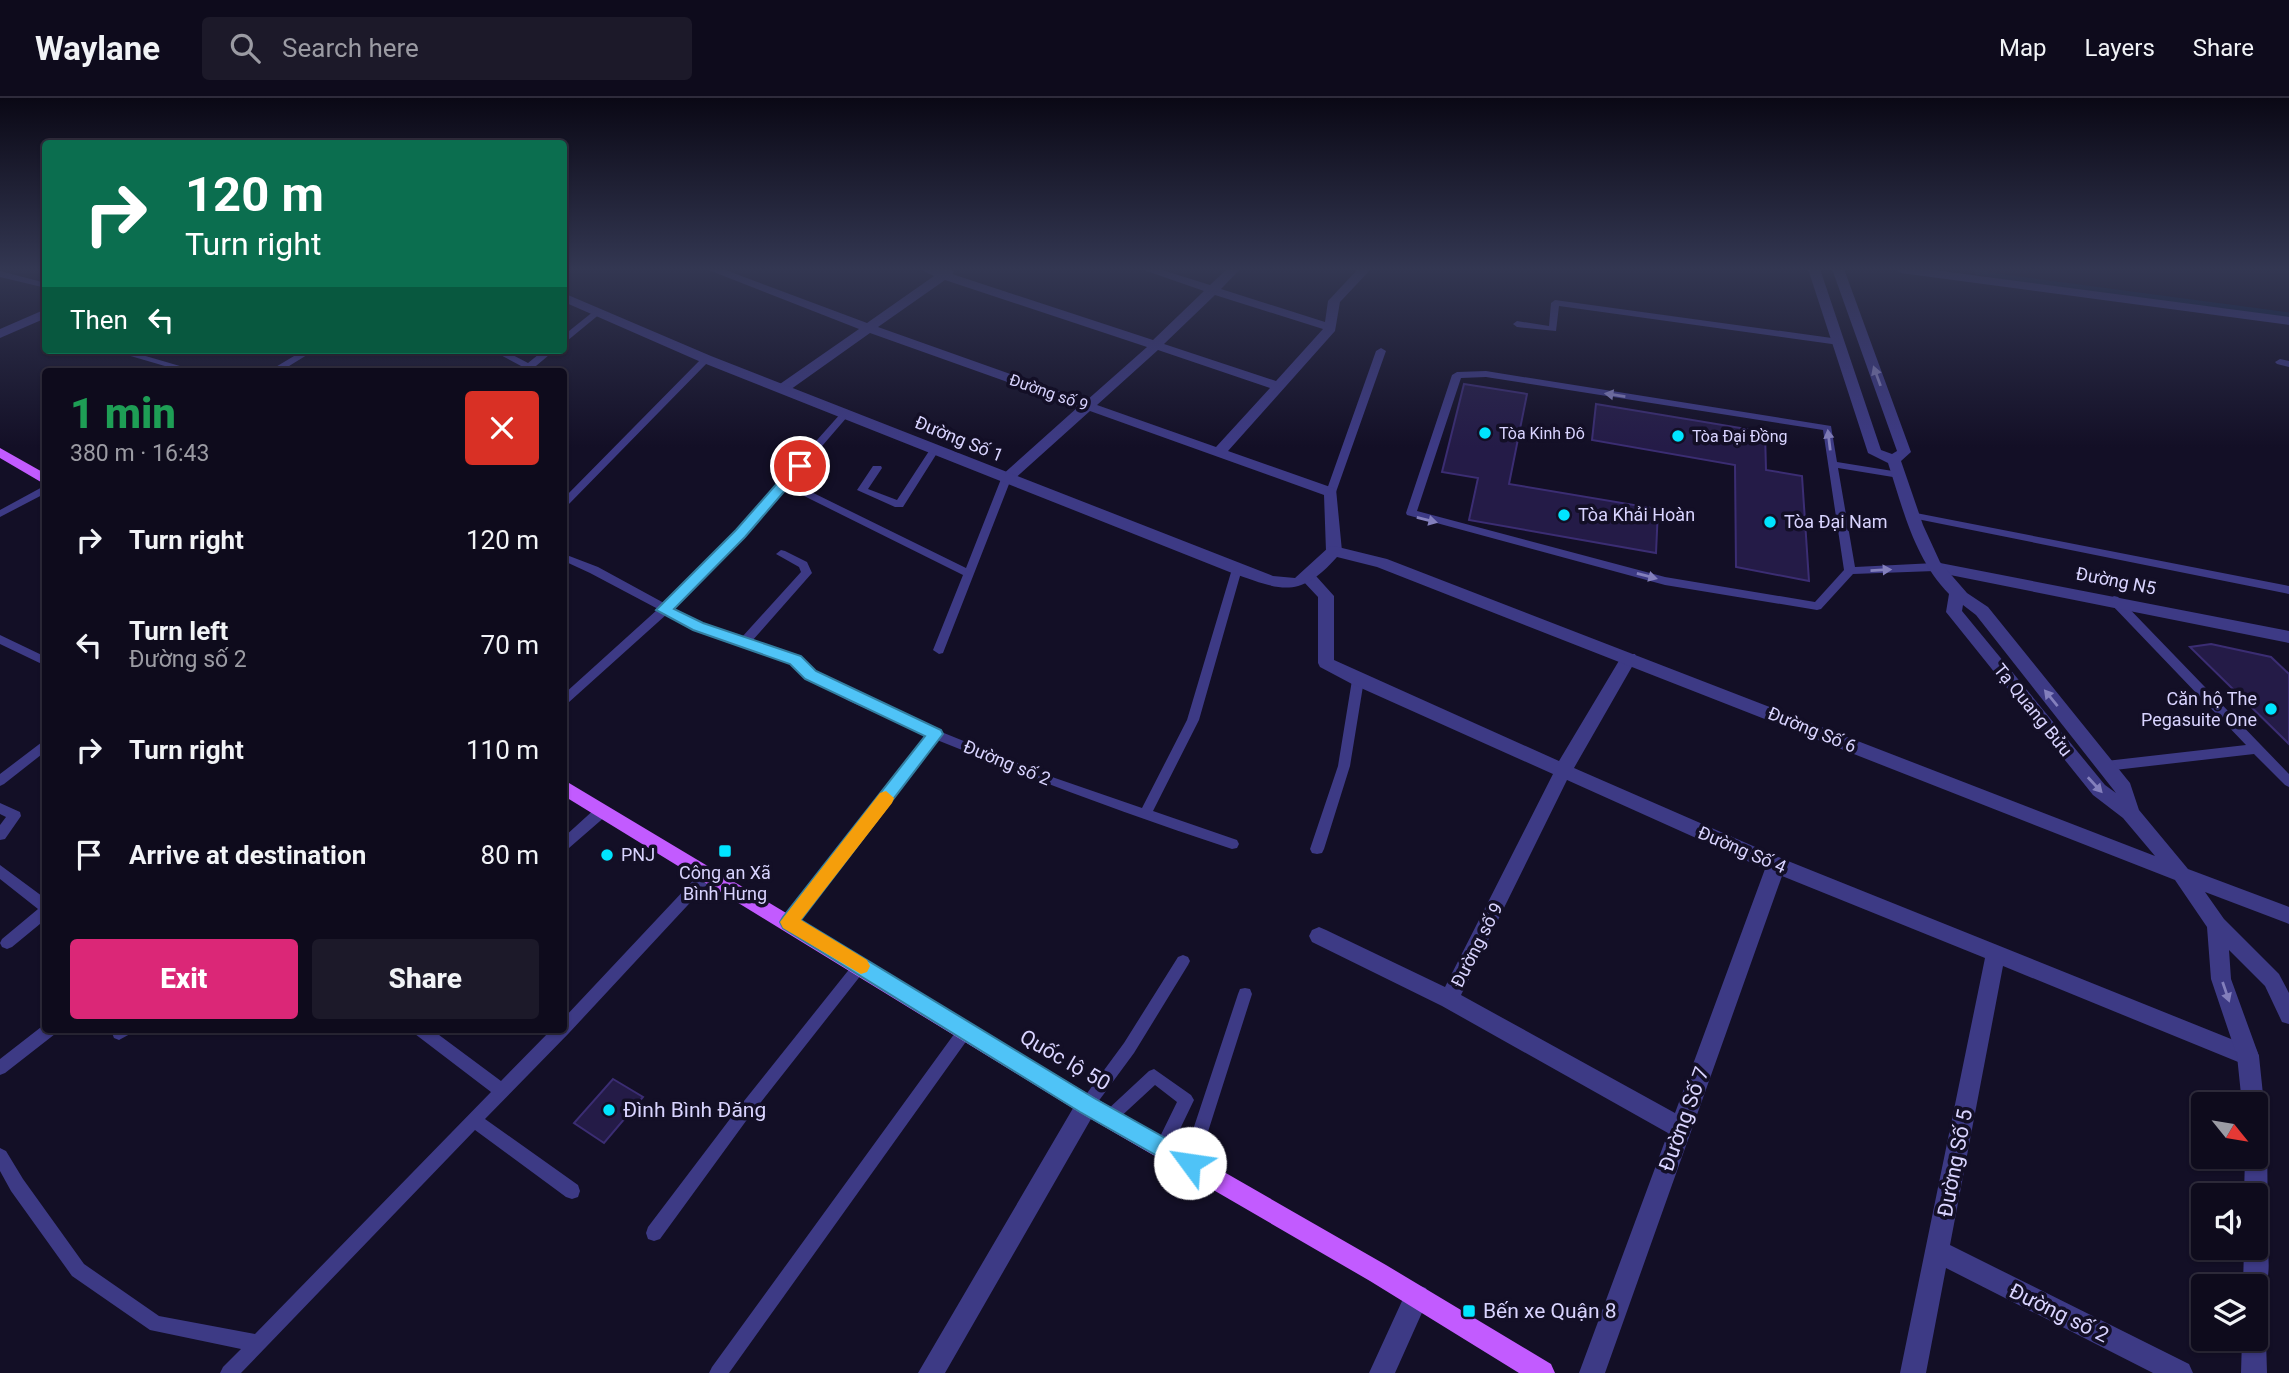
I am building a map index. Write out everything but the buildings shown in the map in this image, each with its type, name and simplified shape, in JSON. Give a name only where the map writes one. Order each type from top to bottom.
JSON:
[{"type":"main road","points":[[0,452],[42,478]]},
{"type":"main road","name":"Quốc lộ 50","points":[[567,789],[1087,1105],[1111,1116],[1542,1373]]},
{"type":"street","name":"Đường Số 1","points":[[634,328],[1237,569],[1286,586],[1310,580]]},
{"type":"street","points":[[782,389],[867,328]]},
{"type":"street","name":"Đường số 9","points":[[869,328],[1331,492]]},
{"type":"street","points":[[1106,328],[1278,386]]},
{"type":"street","points":[[1006,479],[1172,328]]},
{"type":"street","points":[[1219,452],[1331,328]]},
{"type":"street","points":[[1834,328],[1875,453],[1897,468]]},
{"type":"street","name":"Tạ Quang Bửu","points":[[1859,328],[1904,452],[1897,468],[1912,515],[1935,567],[1956,596],[1982,611],[2124,788],[2130,813]]},
{"type":"street","points":[[1310,580],[1334,551],[1331,492]]},
{"type":"street","name":"Đường Số 6","points":[[1334,551],[1382,563],[2289,916]]},
{"type":"street","name":"Đường N5","points":[[1935,567],[2114,600],[2289,637]]},
{"type":"street","name":"Đường Số 4","points":[[1310,580],[1326,596],[1326,663],[1358,680],[1776,865],[2248,1056]]},
{"type":"street","name":"Tạ Quang Bửu","points":[[1956,596],[1954,612],[2099,790],[2130,813],[2184,877],[2217,925],[2272,980],[2289,1015]]},
{"type":"street","name":"Đường số 9","points":[[1629,658],[1563,771],[1450,999],[1681,1128]]},
{"type":"street","name":"Đường Số 7","points":[[1592,1373],[1776,865]]},
{"type":"street","points":[[2217,925],[2221,979],[2248,1056],[2252,1092]]},
{"type":"street","points":[[1319,936],[1450,999]]},
{"type":"street","name":"Đường Số 5","points":[[1913,1373],[1996,952]]},
{"type":"street","points":[[932,1373],[1087,1105]]},
{"type":"street","name":"Đường số 2","points":[[1938,1252],[2180,1373]]},
{"type":"street","points":[[1382,1373],[1417,1297]]},
{"type":"street","points":[[2254,1351],[2254,1373]]},
{"type":"lane","points":[[1741,328],[1839,342]]},
{"type":"lane","points":[[1331,492],[1381,351]]},
{"type":"lane","points":[[130,354],[181,368]]},
{"type":"lane","points":[[279,368],[303,354]]},
{"type":"lane","points":[[503,354],[525,368]]},
{"type":"lane","points":[[528,368],[545,354]]},
{"type":"lane","points":[[567,500],[706,359]]},
{"type":"lane","points":[[1850,571],[1828,428],[1486,374],[1457,375],[1411,513],[1665,581],[1787,603],[1817,606],[1850,571],[1935,567]]},
{"type":"lane","points":[[567,697],[664,610],[740,533],[845,414]]},
{"type":"lane","points":[[877,468],[862,489],[899,505],[934,450]]},
{"type":"lane","points":[[1832,464],[1897,468]]},
{"type":"lane","points":[[939,650],[1006,479]]},
{"type":"lane","points":[[785,483],[967,573]]},
{"type":"lane","points":[[0,514],[42,490]]},
{"type":"lane","points":[[1912,515],[2289,590]]},
{"type":"lane","points":[[745,641],[807,573],[803,565],[781,554]]},
{"type":"lane","name":"Đường số 2","points":[[567,558],[698,626],[796,660],[810,675],[853,698],[935,734],[1145,816],[1232,844]]},
{"type":"lane","points":[[1145,816],[1193,720],[1237,569]]},
{"type":"lane","points":[[2114,600],[2289,782]]},
{"type":"lane","points":[[0,639],[42,660]]},
{"type":"lane","points":[[1317,849],[1344,766],[1358,680]]},
{"type":"lane","points":[[789,922],[935,734]]},
{"type":"lane","points":[[0,781],[42,749]]},
{"type":"lane","points":[[2106,766],[2257,749]]},
{"type":"lane","points":[[0,808],[15,816],[0,835]]},
{"type":"lane","points":[[567,841],[602,811]]},
{"type":"lane","points":[[0,871],[42,906]]},
{"type":"lane","points":[[567,1024],[708,874]]},
{"type":"lane","points":[[7,943],[42,912]]},
{"type":"lane","points":[[1087,1105],[1129,1048],[1183,961]]},
{"type":"lane","points":[[653,1233],[741,1115],[860,966]]},
{"type":"lane","points":[[1190,1163],[1245,993]]},
{"type":"lane","points":[[718,1373],[965,1031]]},
{"type":"lane","points":[[0,1068],[45,1033]]},
{"type":"lane","points":[[425,1033],[503,1092]]},
{"type":"lane","points":[[229,1373],[558,1033]]},
{"type":"lane","points":[[1111,1116],[1154,1076],[1186,1100],[1163,1147]]},
{"type":"lane","points":[[475,1121],[572,1191]]},
{"type":"lane","points":[[0,1156],[17,1185],[78,1270],[156,1324],[257,1343]]},
{"type":"slow traffic","points":[[861,966],[789,922],[886,798]]},
{"type":"place","name":"Tòa Kinh Đô","points":[[1485,433]]},
{"type":"place","name":"Tòa Đại Đồng","points":[[1678,436]]},
{"type":"place","name":"Tòa Khải Hoàn","points":[[1564,515]]},
{"type":"place","name":"Tòa Đại Nam","points":[[1770,522]]},
{"type":"place","name":"Căn hộ The Pegasuite One","points":[[2271,709]]},
{"type":"place","name":"Công an Xã Bình Hưng","points":[[725,851]]},
{"type":"place","name":"PNJ","points":[[607,855]]},
{"type":"place","name":"Đình Bình Đăng","points":[[609,1110]]},
{"type":"place","name":"Bến xe Quận 8","points":[[1469,1311]]},
{"type":"route","points":[[800,466],[740,533],[664,610],[698,626],[796,660],[810,675],[853,698],[935,734],[789,922],[1087,1105],[1111,1116],[1190,1163]]}]
